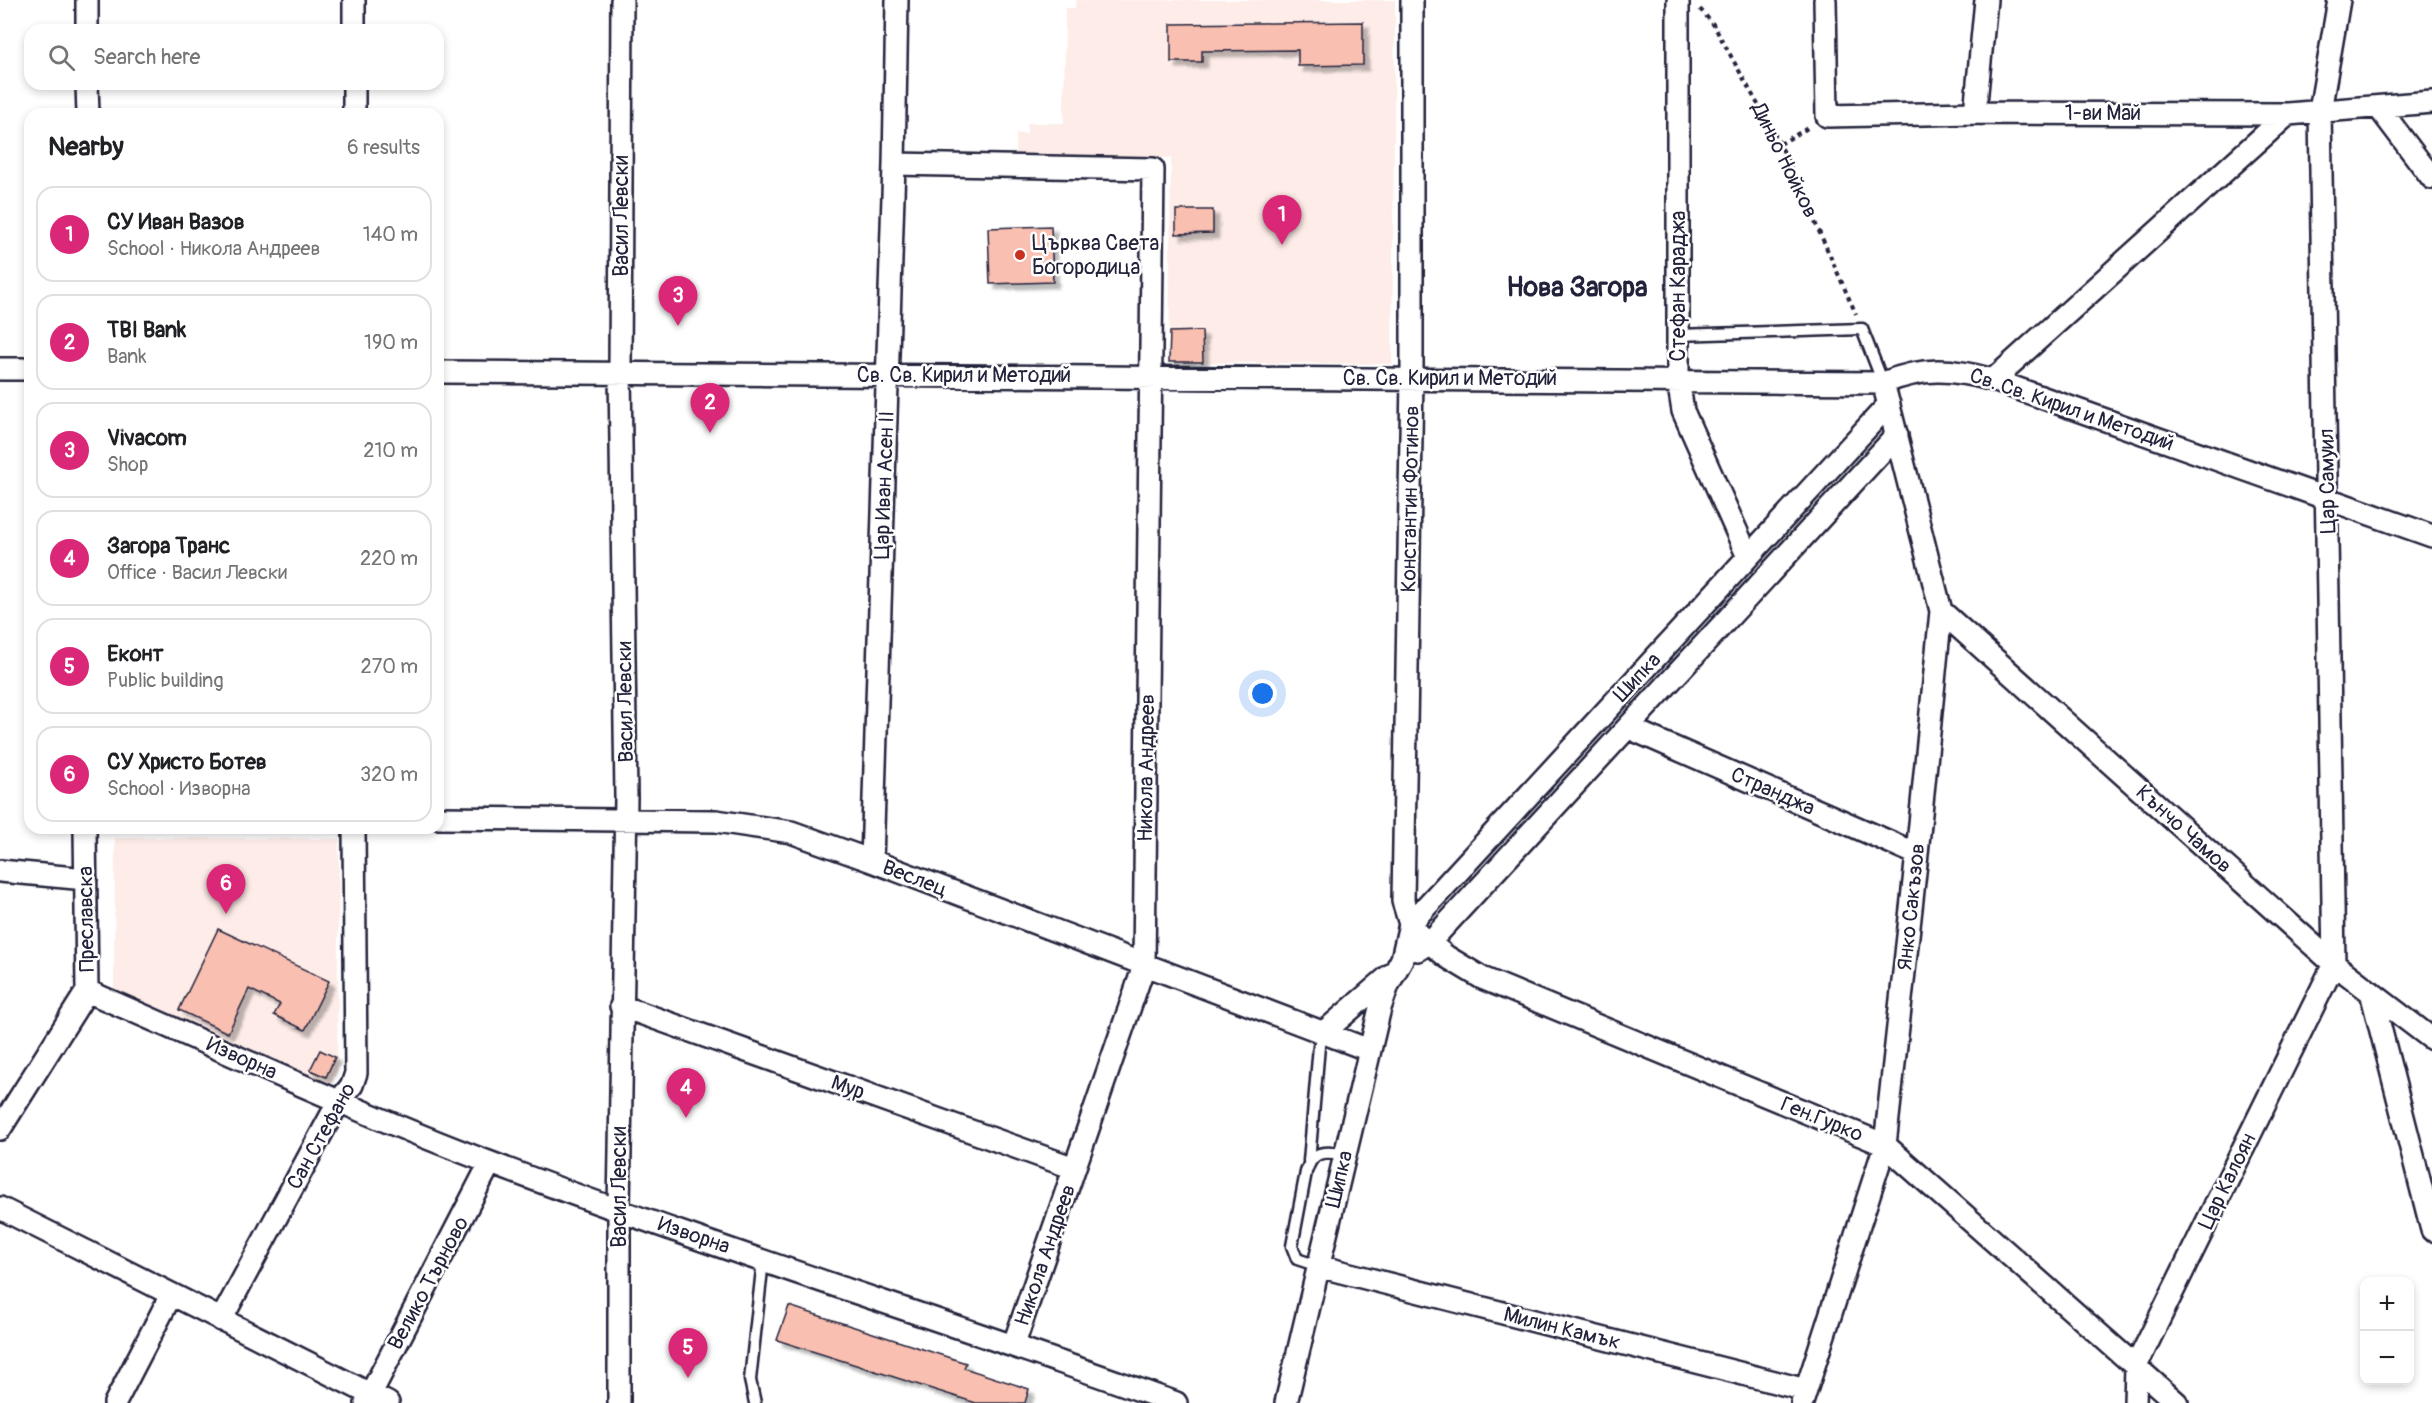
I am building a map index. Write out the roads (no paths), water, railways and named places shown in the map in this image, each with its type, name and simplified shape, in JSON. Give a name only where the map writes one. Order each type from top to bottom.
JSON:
[{"type":"street","points":[[87,0],[87,24]]},
{"type":"street","points":[[354,0],[354,24]]},
{"type":"street","name":"Васил Левски","points":[[619,1403],[621,1006],[626,820],[620,373],[622,0]]},
{"type":"street","name":"Цар Иван Асен II","points":[[872,861],[897,0]]},
{"type":"street","name":"Константин Фотинов","points":[[1410,924],[1405,912],[1403,895],[1412,378],[1412,0]]},
{"type":"street","name":"Стефан Караджа","points":[[1678,0],[1678,380],[1683,411],[1748,557]]},
{"type":"street","name":"1-ви Май","points":[[1826,0],[1827,116],[1975,113],[2288,114],[2432,102]]},
{"type":"street","points":[[1975,113],[1986,0]]},
{"type":"street","name":"Цар Самуил","points":[[2334,964],[2320,111],[2339,0]]},
{"type":"street","points":[[87,90],[87,108]]},
{"type":"street","points":[[354,90],[354,108]]},
{"type":"street","points":[[2379,108],[2432,178]]},
{"type":"street","points":[[1993,380],[2288,114]]},
{"type":"street","name":"Никола Андреев","points":[[894,164],[1153,169],[1144,966],[1014,1344]]},
{"type":"street","points":[[0,369],[24,369]]},
{"type":"street","name":"Св. Св. Кирил и Методий","points":[[444,372],[1883,383],[1908,373],[1936,369],[1965,372],[1993,380],[2432,536]]},
{"type":"street","points":[[1883,383],[1889,404]]},
{"type":"street","name":"Шипка","points":[[1286,1403],[1369,1050],[1383,996],[1398,965],[1410,924],[1889,404]]},
{"type":"street","name":"Янко Сакъзов","points":[[1804,1397],[1885,1145],[1941,611],[1889,404]]},
{"type":"street","name":"Шипка","points":[[1398,965],[1429,943],[1897,435]]},
{"type":"street","name":"Кънчо Чамов","points":[[1941,611],[2334,964],[2429,1031]]},
{"type":"street","name":"Странджа","points":[[1629,728],[1917,854]]},
{"type":"street","name":"Веслец","points":[[444,818],[716,821],[791,832],[1369,1050]]},
{"type":"street","name":"Преславска","points":[[0,1129],[87,991],[85,834]]},
{"type":"street","name":"Сан Стефано","points":[[221,1320],[356,1073],[354,834]]},
{"type":"street","points":[[0,871],[86,879]]},
{"type":"street","name":"Ген.Гурко","points":[[1410,924],[1429,943],[1465,970],[1482,978],[1885,1145],[2177,1403]]},
{"type":"street","name":"Цар Калоян","points":[[2135,1403],[2136,1366],[2334,964]]},
{"type":"street","points":[[1323,1033],[1398,965]]},
{"type":"street","name":"Изворна","points":[[87,991],[339,1101],[490,1163],[1014,1344],[1176,1403]]},
{"type":"street","points":[[2371,992],[2432,1230]]},
{"type":"street","name":"Мур","points":[[621,1006],[1074,1168]]},
{"type":"street","name":"Велико Търново","points":[[374,1400],[490,1163]]},
{"type":"street","points":[[0,1208],[374,1400]]},
{"type":"street","name":"Милин Камък","points":[[1318,1266],[1804,1397]]},
{"type":"street","points":[[116,1403],[171,1295]]},
{"type":"lane","points":[[1677,335],[1862,329],[1883,383]]},
{"type":"lane","points":[[1318,1266],[1297,1259],[1292,1246],[1309,1161],[1319,1046],[1323,1033]]},
{"type":"lane","points":[[1309,1161],[1323,1152],[1344,1154]]},
{"type":"lane","points":[[755,1403],[750,1380],[763,1259]]},
{"type":"place","name":"СУ Иван Вазов","points":[[1282,245]]},
{"type":"place","name":"Църква Света Богородица","points":[[1020,255]]},
{"type":"place","name":"Vivacom","points":[[678,326]]},
{"type":"place","name":"TBI Bank","points":[[710,433]]},
{"type":"place","name":"СУ Христо Ботев","points":[[226,914]]},
{"type":"place","name":"Загора Транс","points":[[686,1118]]},
{"type":"place","name":"Еконт","points":[[688,1378]]},
{"type":"district","name":"Нова Загора","points":[[1577,287]]}]
